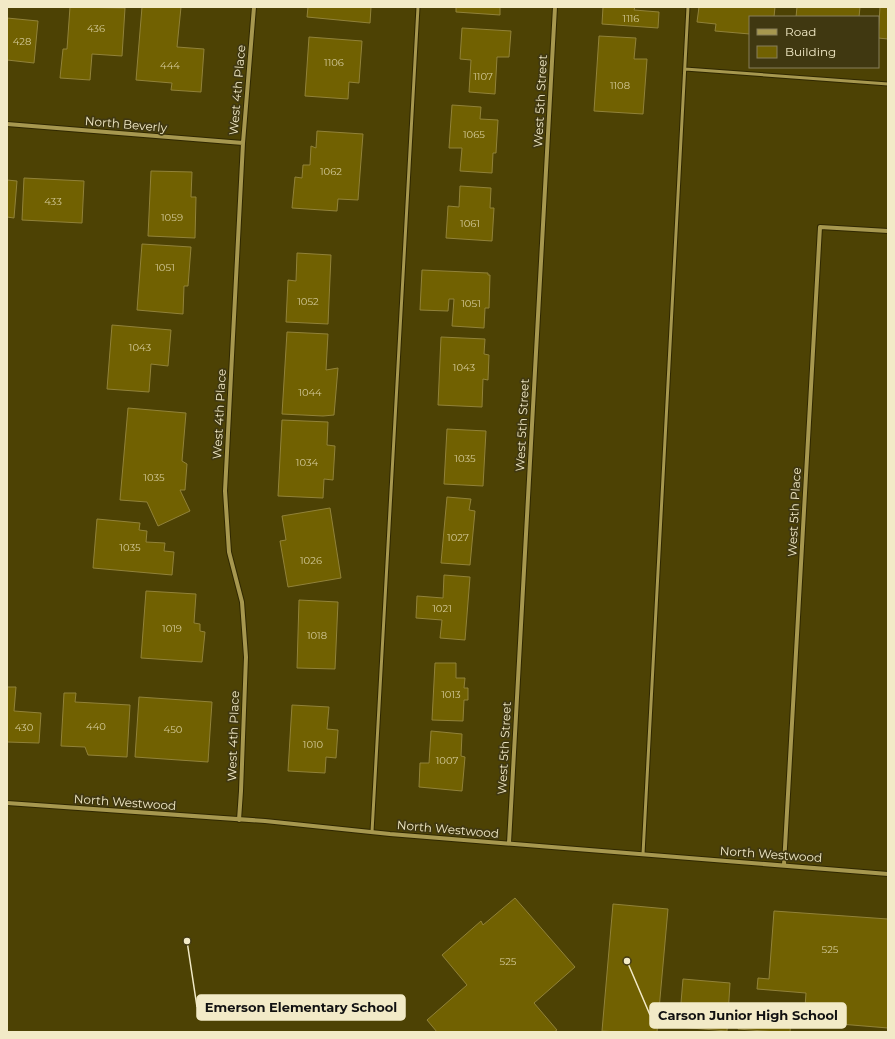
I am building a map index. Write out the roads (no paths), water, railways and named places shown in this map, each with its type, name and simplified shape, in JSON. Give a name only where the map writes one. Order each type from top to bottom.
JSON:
[{"type":"street","name":"West 4th Place","points":[[239,820],[246,657],[242,602],[229,552],[225,491],[243,143],[254,7]]},
{"type":"street","name":"West 5th Street","points":[[509,843],[555,7]]},
{"type":"street","name":"North Beverly","points":[[7,124],[243,143]]},
{"type":"street","name":"West 5th Place","points":[[784,865],[820,227],[888,231]]},
{"type":"street","name":"North Westwood","points":[[7,803],[264,821],[372,832],[888,874]]},
{"type":"lane","points":[[372,832],[418,7]]},
{"type":"lane","points":[[643,854],[688,7]]},
{"type":"lane","points":[[684,69],[888,84]]},
{"type":"place","name":"Emerson Elementary School","points":[[187,941]]},
{"type":"place","name":"Carson Junior High School","points":[[627,961]]}]
